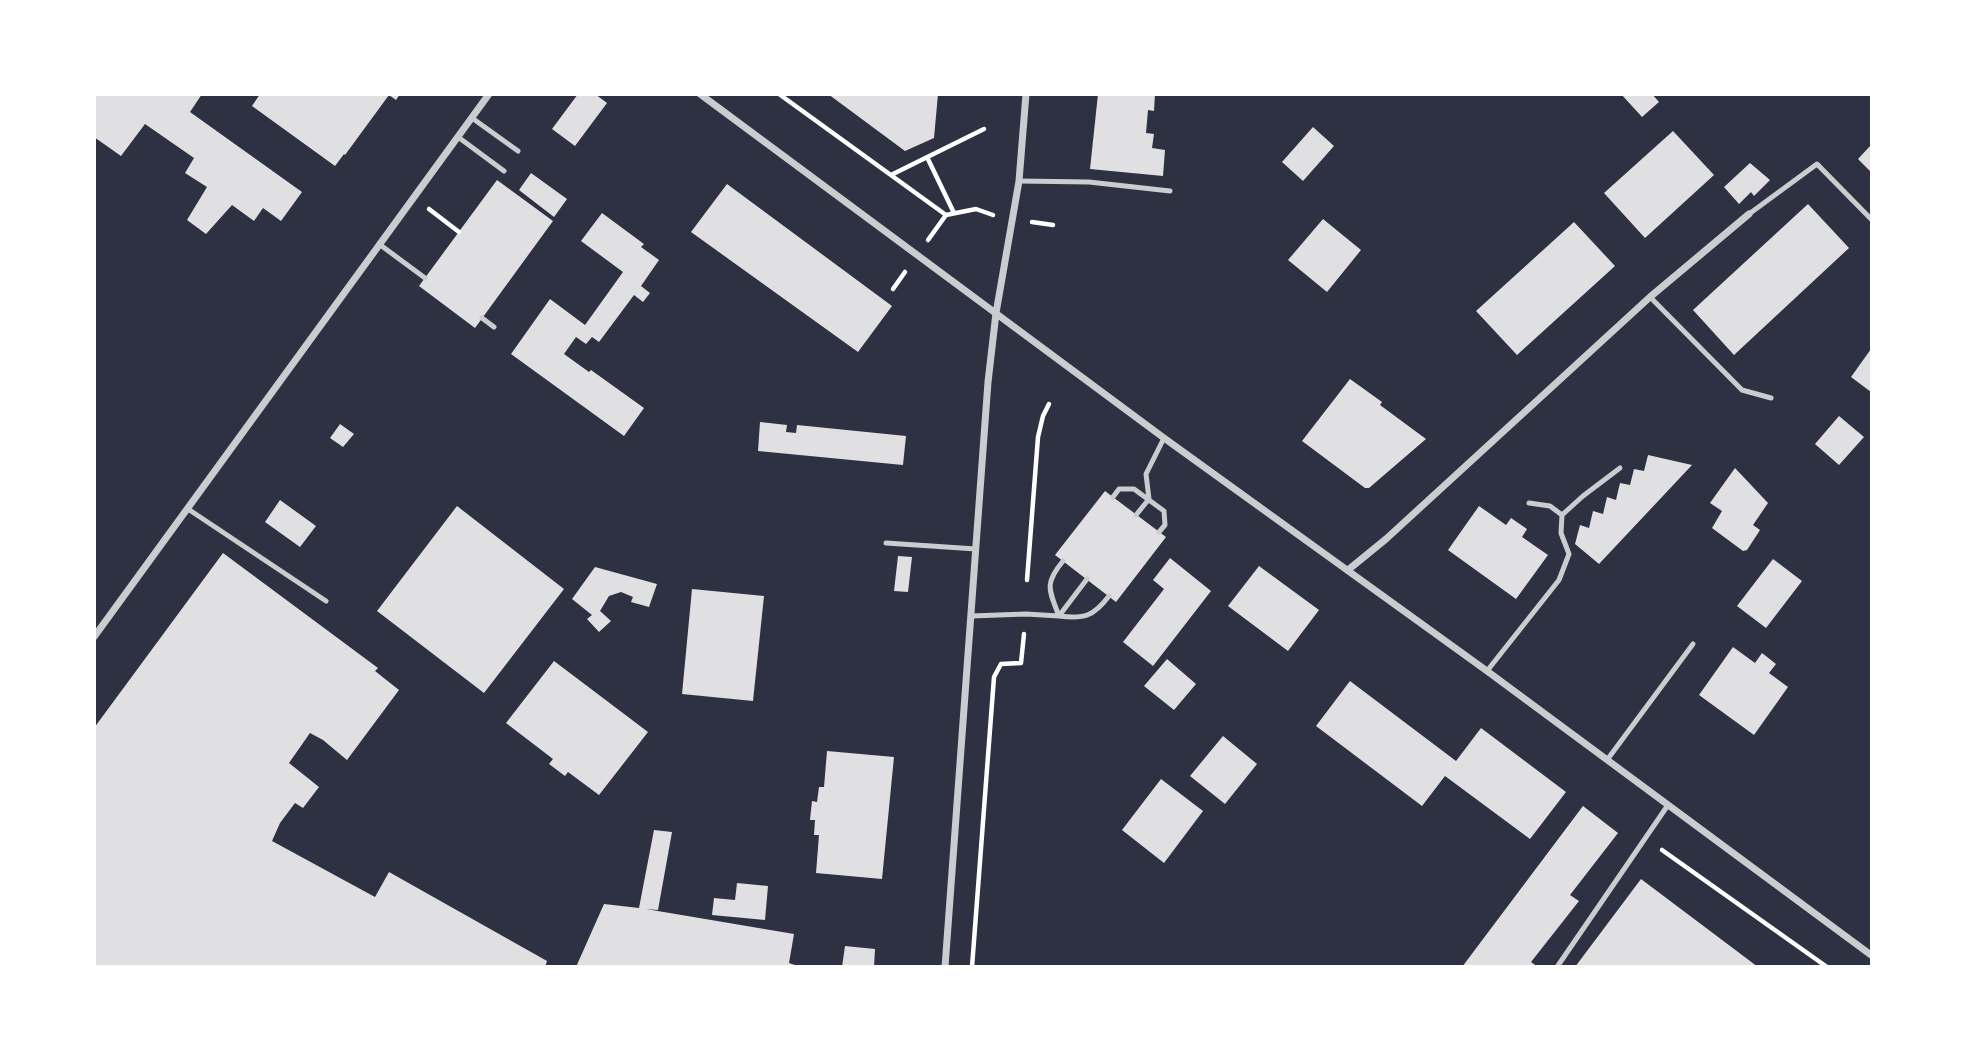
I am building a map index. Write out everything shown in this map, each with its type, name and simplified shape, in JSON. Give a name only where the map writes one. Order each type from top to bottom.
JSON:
[{"type":"street","points":[[94,637],[489,94]]},
{"type":"street","points":[[700,94],[1164,438],[1488,671],[1871,955]]},
{"type":"street","points":[[945,967],[988,382],[996,313],[1019,181],[1026,94]]},
{"type":"street","points":[[1348,570],[1396,530],[1650,297],[1749,214]]},
{"type":"lane","points":[[472,118],[518,151]]},
{"type":"lane","points":[[458,137],[504,171]]},
{"type":"lane","points":[[1749,214],[1817,164],[1871,219]]},
{"type":"lane","points":[[1019,181],[1089,182],[1170,191]]},
{"type":"lane","points":[[379,244],[425,278]]},
{"type":"lane","points":[[1650,297],[1742,390],[1771,398]]},
{"type":"lane","points":[[482,318],[494,327]]},
{"type":"lane","points":[[1136,515],[1149,499],[1146,474],[1164,438]]},
{"type":"lane","points":[[1488,671],[1559,580],[1569,554],[1561,533],[1562,515],[1620,468]]},
{"type":"lane","points":[[1112,496],[1119,489],[1134,489],[1149,499],[1164,511],[1165,525],[1159,532]]},
{"type":"lane","points":[[1528,503],[1549,506],[1562,515]]},
{"type":"lane","points":[[188,509],[326,601]]},
{"type":"lane","points":[[886,543],[976,549]]},
{"type":"lane","points":[[1059,616],[1051,594],[1051,576],[1063,561]]},
{"type":"lane","points":[[1059,616],[1087,579]]},
{"type":"lane","points":[[971,616],[1026,614],[1079,619],[1097,611],[1109,596]]},
{"type":"lane","points":[[1607,760],[1693,644]]},
{"type":"lane","points":[[1557,967],[1668,805]]},
{"type":"path","points":[[779,94],[946,215],[976,209],[1012,221],[1054,225]]},
{"type":"path","points":[[891,175],[984,129]]},
{"type":"path","points":[[927,157],[954,213]]},
{"type":"path","points":[[414,197],[459,232]]},
{"type":"path","points":[[972,967],[994,677],[1001,664],[1021,663],[1038,437],[1049,404]]},
{"type":"path","points":[[1644,837],[1827,967]]},
{"type":"building","points":[[94,94],[202,94],[190,112],[302,192],[281,221],[263,208],[254,221],[232,205],[206,234],[187,220],[207,187],[185,173],[194,158],[145,124],[121,156],[94,137]]},
{"type":"building","points":[[260,94],[400,94],[396,100],[389,95],[335,166],[252,106]]},
{"type":"building","points":[[578,94],[595,94],[607,103],[575,146],[552,129]]},
{"type":"building","points":[[828,94],[938,94],[934,138],[905,151]]},
{"type":"building","points":[[1098,94],[1155,94],[1154,111],[1148,110],[1146,133],[1154,134],[1152,148],[1165,150],[1163,176],[1090,169]]},
{"type":"building","points":[[1621,94],[1652,94],[1659,102],[1642,117]]},
{"type":"building","points":[[1313,127],[1334,146],[1303,181],[1282,162]]},
{"type":"building","points":[[1673,131],[1714,175],[1645,238],[1604,193]]},
{"type":"building","points":[[1871,145],[1871,172],[1858,159]]},
{"type":"building","points":[[1750,163],[1770,180],[1754,196],[1751,192],[1739,204],[1724,187]]},
{"type":"building","points":[[531,173],[567,199],[554,217],[519,190]]},
{"type":"building","points":[[497,180],[553,221],[475,328],[419,286]]},
{"type":"building","points":[[727,184],[892,306],[858,352],[691,232]]},
{"type":"building","points":[[1808,204],[1849,248],[1734,355],[1693,310]]},
{"type":"building","points":[[602,213],[644,244],[641,247],[659,260],[641,286],[650,293],[643,302],[634,295],[599,342],[592,337],[586,344],[576,337],[564,354],[644,408],[624,436],[511,354],[550,299],[585,325],[623,272],[581,241]]},
{"type":"building","points":[[1323,219],[1361,250],[1327,292],[1288,260]]},
{"type":"building","points":[[1574,222],[1615,266],[1517,355],[1476,311]]},
{"type":"building","points":[[1871,349],[1871,392],[1851,377]]},
{"type":"building","points":[[1350,379],[1426,439],[1369,488],[1365,488],[1302,441]]},
{"type":"building","points":[[1839,416],[1864,437],[1839,465],[1815,444]]},
{"type":"building","points":[[760,422],[787,425],[786,432],[796,433],[797,425],[906,436],[903,465],[758,451]]},
{"type":"building","points":[[340,424],[354,434],[343,447],[330,438]]},
{"type":"building","points":[[1648,455],[1692,465],[1599,564],[1575,544],[1580,525],[1589,528],[1593,511],[1603,514],[1607,497],[1616,500],[1620,483],[1630,485],[1634,469],[1644,471]]},
{"type":"building","points":[[1735,468],[1768,503],[1753,525],[1760,530],[1747,550],[1743,551],[1712,528],[1722,511],[1710,503]]},
{"type":"building","points":[[1105,491],[1166,537],[1116,602],[1055,555]]},
{"type":"building","points":[[280,500],[316,526],[300,547],[265,522]]},
{"type":"building","points":[[457,506],[564,589],[484,693],[377,611]]},
{"type":"building","points":[[1479,506],[1506,525],[1511,518],[1527,529],[1522,537],[1548,555],[1516,599],[1448,550]]},
{"type":"building","points":[[223,553],[378,668],[375,671],[399,690],[347,760],[310,733],[289,763],[319,787],[303,808],[295,803],[280,823],[272,841],[375,897],[389,872],[547,961],[545,967],[94,967],[94,728]]},
{"type":"building","points":[[898,556],[912,557],[908,592],[894,591]]},
{"type":"building","points":[[1170,558],[1211,591],[1153,666],[1123,642],[1164,589],[1153,580]]},
{"type":"building","points":[[1773,559],[1802,581],[1766,628],[1737,606]]},
{"type":"building","points":[[1259,566],[1319,610],[1288,651],[1228,606]]},
{"type":"building","points":[[595,567],[657,584],[649,607],[631,602],[633,597],[621,592],[609,596],[600,611],[611,621],[599,632],[587,619],[592,615],[572,599]]},
{"type":"building","points":[[692,589],[764,596],[753,701],[682,694]]},
{"type":"building","points":[[1733,647],[1755,663],[1762,653],[1776,664],[1769,673],[1788,687],[1754,735],[1699,695]]},
{"type":"building","points":[[1167,659],[1196,684],[1174,710],[1144,686]]},
{"type":"building","points":[[554,661],[648,732],[599,795],[568,772],[565,776],[549,764],[553,759],[506,723]]},
{"type":"building","points":[[1350,681],[1456,761],[1481,728],[1566,792],[1530,839],[1445,776],[1422,806],[1316,726]]},
{"type":"building","points":[[1223,736],[1257,764],[1225,804],[1190,776]]},
{"type":"building","points":[[827,751],[894,757],[882,879],[816,873],[819,835],[814,835],[815,820],[810,820],[812,801],[817,802],[819,787],[824,787]]},
{"type":"building","points":[[1161,779],[1203,811],[1164,863],[1122,830]]},
{"type":"building","points":[[1583,806],[1618,833],[1570,895],[1579,901],[1531,962],[1538,967],[1462,967]]},
{"type":"building","points":[[654,830],[672,832],[658,910],[646,909],[794,934],[789,963],[801,967],[576,967],[604,904],[639,908]]},
{"type":"building","points":[[1641,879],[1758,967],[1575,967]]},
{"type":"building","points":[[737,883],[768,886],[765,920],[712,915],[714,898],[735,900]]},
{"type":"building","points":[[845,946],[875,949],[874,967],[842,967]]}]
